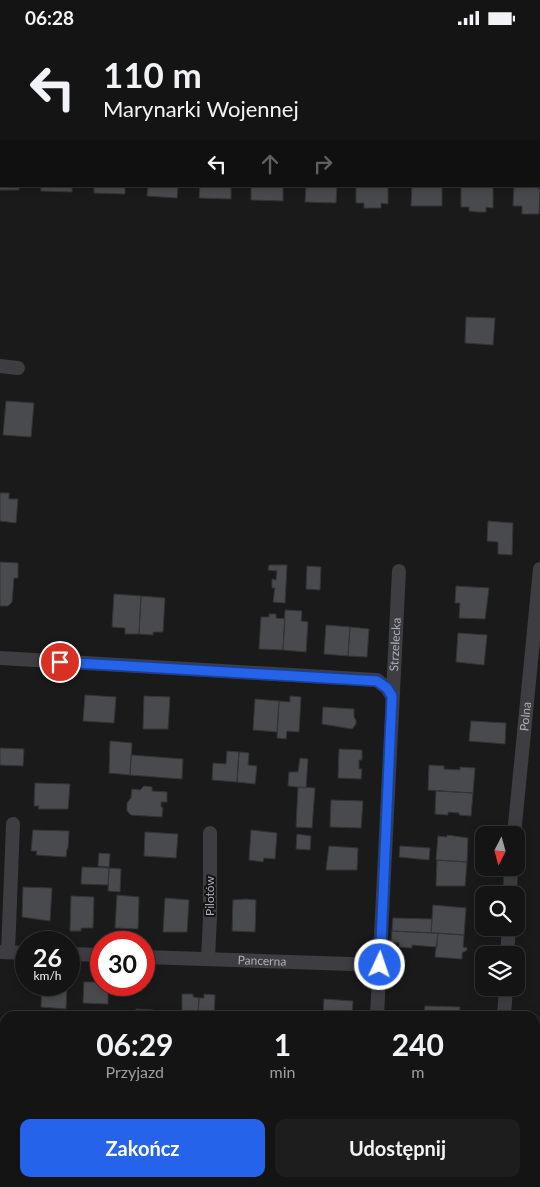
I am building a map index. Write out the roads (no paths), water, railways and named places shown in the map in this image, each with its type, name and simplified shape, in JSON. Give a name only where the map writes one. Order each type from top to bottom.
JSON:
[{"type":"street","points":[[0,366],[18,368]]},
{"type":"street","name":"Polna","points":[[515,826],[540,569]]},
{"type":"street","name":"Strzelecka","points":[[377,1011],[399,571]]},
{"type":"street","points":[[0,659],[377,681],[387,688],[392,696]]},
{"type":"street","points":[[4,952],[13,824]]},
{"type":"street","name":"Pilotów","points":[[208,959],[210,833]]},
{"type":"street","name":"Pancerna","points":[[155,957],[380,965]]},
{"type":"street","points":[[504,1011],[505,996]]}]
